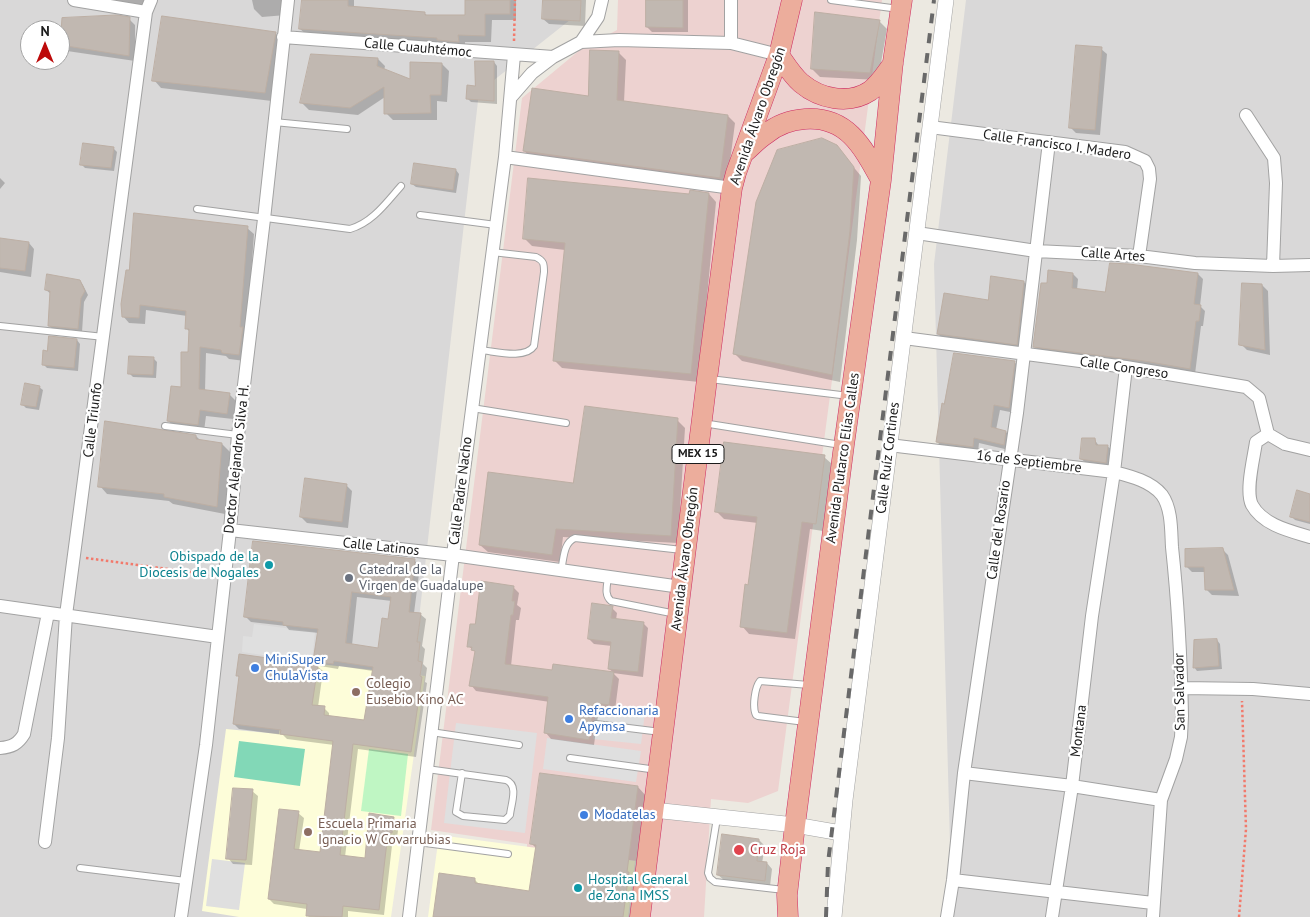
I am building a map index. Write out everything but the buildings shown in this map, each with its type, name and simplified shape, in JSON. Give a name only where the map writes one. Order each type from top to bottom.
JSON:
[{"type":"highway","name":"Avenida Álvaro Obregón","points":[[640,917],[732,188],[742,155],[779,55],[792,0]]},
{"type":"highway","name":"Avenida Plutarco Elías Calles","points":[[788,917],[787,890],[795,825],[844,445],[881,180],[901,4]]},
{"type":"highway","points":[[779,55],[791,73],[813,91],[842,99],[860,97],[871,90],[880,82],[893,62]]},
{"type":"highway","points":[[828,120],[833,98]]},
{"type":"highway","points":[[742,155],[766,134],[783,123],[799,119],[816,118],[828,120],[847,130],[858,142],[871,160],[881,180]]},
{"type":"street","points":[[74,0],[148,6]]},
{"type":"street","name":"Doctor Alejandro Silva H.","points":[[181,917],[206,746],[230,530],[238,435],[288,0]]},
{"type":"street","points":[[581,42],[598,17],[602,0]]},
{"type":"street","points":[[730,0],[731,44]]},
{"type":"street","name":"Calle Ruíz Cortines","points":[[834,917],[841,833],[946,0]]},
{"type":"street","name":"Calle Triunfo","points":[[45,842],[58,738],[66,615],[148,6]]},
{"type":"street","name":"Calle Cuauhtémoc","points":[[283,37],[553,57]]},
{"type":"street","points":[[512,96],[532,73],[553,57],[581,42],[619,40],[731,44],[779,55]]},
{"type":"street","name":"Calle Padre Nacho","points":[[409,917],[453,555],[505,157],[512,96],[514,55]]},
{"type":"street","points":[[1246,115],[1274,158],[1276,183],[1273,266]]},
{"type":"street","name":"Calle Francisco I. Madero","points":[[930,127],[1124,152],[1146,160],[1150,179],[1139,256]]},
{"type":"street","name":"Calle del Rosario","points":[[947,917],[953,880],[964,773],[1024,354],[1049,142]]},
{"type":"street","points":[[505,157],[732,188]]},
{"type":"street","name":"Calle Artes","points":[[917,233],[1036,251],[1139,256],[1195,262],[1273,266],[1310,265]]},
{"type":"street","name":"Calle Congreso","points":[[904,338],[1126,367],[1246,387],[1259,398],[1268,434]]},
{"type":"street","name":"Montana","points":[[1052,917],[1072,786],[1092,616],[1114,472],[1126,367]]},
{"type":"street","points":[[1310,450],[1285,444],[1268,434],[1256,442],[1249,483],[1252,504],[1262,516],[1281,528],[1310,537]]},
{"type":"street","name":"16 de Septiembre","points":[[889,444],[1114,472],[1131,476],[1149,485],[1162,496]]},
{"type":"street","name":"San Salvador","points":[[1153,917],[1161,800],[1176,759],[1181,737],[1181,688],[1175,569],[1169,513],[1162,496]]},
{"type":"street","name":"Calle Latinos","points":[[230,530],[453,555],[681,587]]},
{"type":"street","points":[[0,606],[218,637]]},
{"type":"street","points":[[0,748],[19,742],[24,734],[48,613]]},
{"type":"street","points":[[1181,688],[1242,689],[1310,694]]},
{"type":"street","points":[[964,773],[1072,786],[1161,800]]},
{"type":"street","points":[[653,810],[795,825],[841,833]]},
{"type":"street","points":[[953,880],[1153,903]]},
{"type":"lane","points":[[831,0],[901,4]]},
{"type":"lane","points":[[274,122],[346,129]]},
{"type":"lane","points":[[197,210],[350,229],[370,220],[401,186]]},
{"type":"lane","points":[[420,215],[496,225]]},
{"type":"lane","points":[[480,350],[521,354],[531,351],[534,346],[544,272],[542,260],[536,257],[492,252]]},
{"type":"lane","points":[[0,326],[104,337]]},
{"type":"lane","points":[[707,379],[851,397]]},
{"type":"lane","points":[[472,408],[566,423]]},
{"type":"lane","points":[[702,423],[844,445]]},
{"type":"lane","points":[[165,426],[238,435]]},
{"type":"lane","points":[[561,570],[566,545],[569,540],[575,538],[686,551]]},
{"type":"lane","points":[[608,577],[606,593],[607,598],[611,601],[678,614]]},
{"type":"lane","points":[[808,723],[756,715],[754,710],[757,685],[760,681],[813,686]]},
{"type":"lane","points":[[596,724],[663,732]]},
{"type":"lane","points":[[431,732],[519,745]]},
{"type":"lane","points":[[570,758],[658,770]]},
{"type":"lane","points":[[427,769],[462,774],[510,782],[514,788],[508,819],[459,814],[456,810],[462,774]]},
{"type":"lane","points":[[717,816],[708,873],[710,878],[715,882],[787,890]]},
{"type":"lane","points":[[418,842],[508,854]]},
{"type":"lane","points":[[80,868],[186,881]]},
{"type":"path","points":[[514,55],[515,0]]},
{"type":"path","points":[[75,556],[224,577]]},
{"type":"path","points":[[1240,917],[1246,829],[1242,689]]},
{"type":"shaded area","points":[[0,0],[580,0],[580,12],[479,92],[385,917],[0,917]]},
{"type":"shaded area","points":[[618,0],[882,0],[778,791],[748,803],[711,799],[704,917],[630,917],[638,861],[527,849],[527,844],[431,830],[522,98],[581,49],[617,30]]},
{"type":"shaded area","points":[[966,0],[1310,0],[1310,917],[952,917],[934,264]]},
{"type":"shaded area","points":[[254,624],[315,632],[312,662],[242,652],[243,636],[252,637]]},
{"type":"shaded area","name":"Escuela Primaria Ignacio W Covarrubias","points":[[293,661],[425,676],[391,917],[239,917],[202,911],[226,729],[279,734],[283,707],[287,707]]},
{"type":"shaded area","points":[[596,707],[645,712],[641,744],[593,739]]},
{"type":"shaded area","points":[[456,723],[537,733],[525,833],[444,823]]},
{"type":"shaded area","points":[[547,738],[641,751],[636,782],[543,769]]},
{"type":"shaded area","points":[[439,835],[635,861],[628,917],[428,917]]},
{"type":"shaded area","points":[[212,859],[245,863],[239,910],[206,906]]},
{"type":"green space","points":[[239,741],[305,749],[300,786],[234,777]]},
{"type":"green space","points":[[369,749],[408,754],[401,816],[361,811]]},
{"type":"railway","points":[[826,917],[828,863],[934,0]]},
{"type":"place","name":"Obispado de la Diocesis de Nogales","points":[[269,565]]},
{"type":"place","name":"Catedral de la Virgen de Guadalupe","points":[[349,578]]},
{"type":"place","name":"MiniSuper ChulaVista","points":[[255,668]]},
{"type":"place","name":"Colegio Eusebio Kino AC","points":[[356,692]]},
{"type":"place","name":"Refaccionaria Apymsa","points":[[569,719]]},
{"type":"place","name":"Modatelas","points":[[584,815]]},
{"type":"place","name":"Escuela Primaria Ignacio W Covarrubias","points":[[308,832]]},
{"type":"place","name":"Cruz Roja","points":[[739,850]]},
{"type":"place","name":"Hospital General de Zona IMSS","points":[[578,888]]}]
